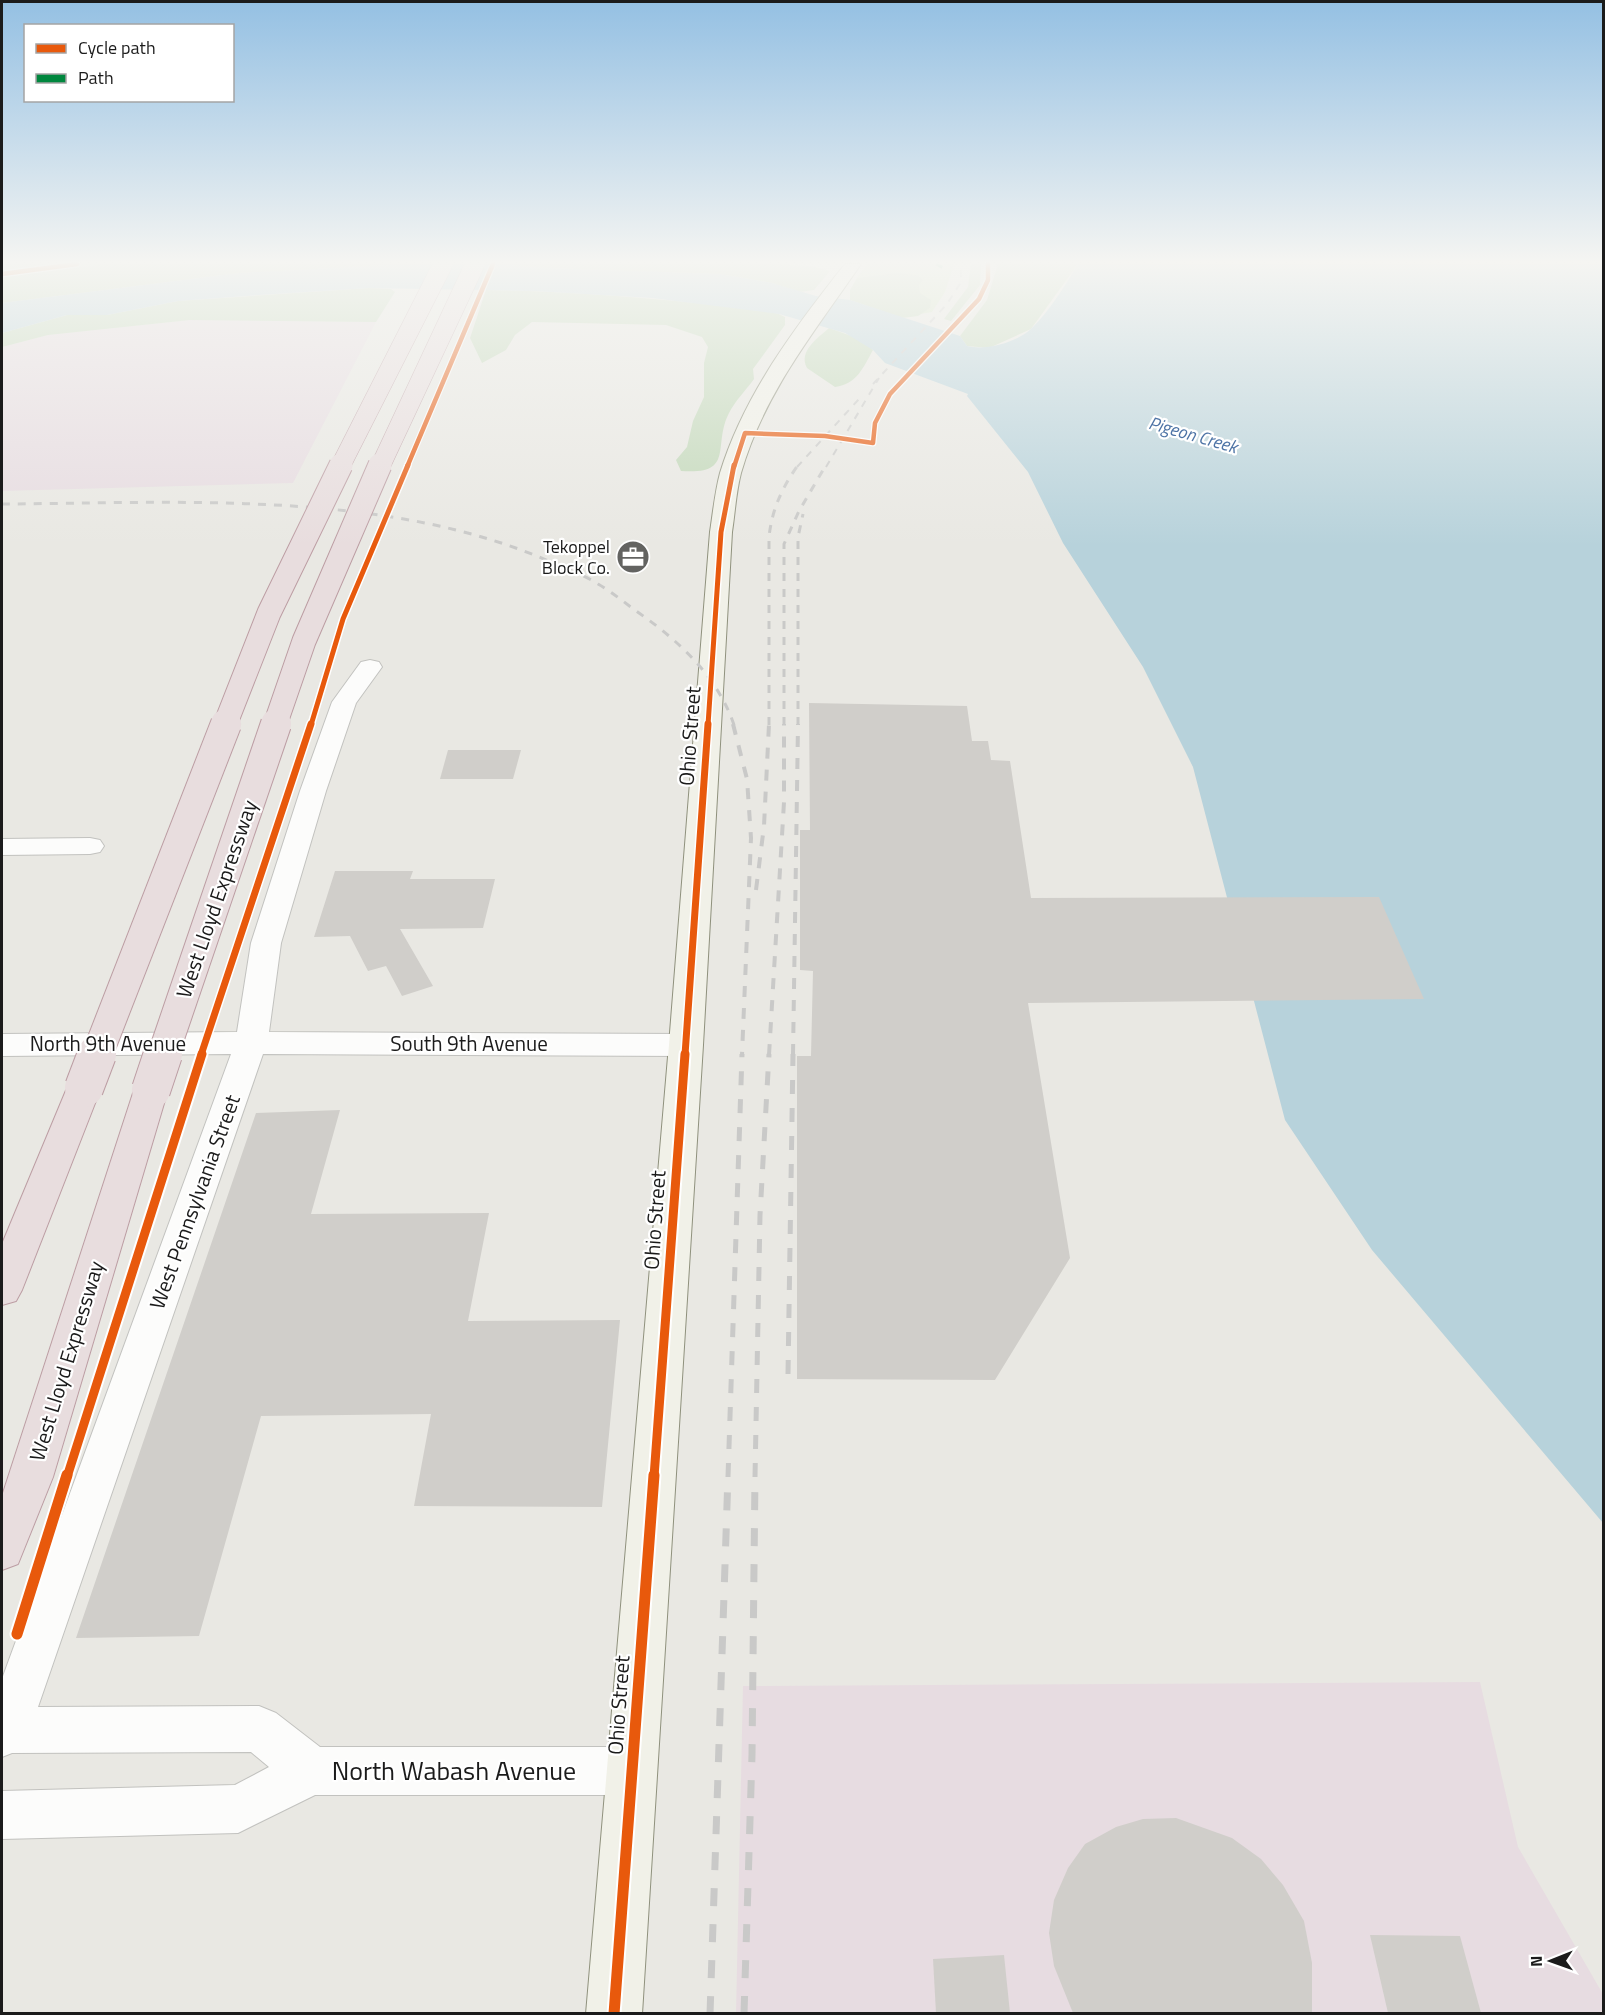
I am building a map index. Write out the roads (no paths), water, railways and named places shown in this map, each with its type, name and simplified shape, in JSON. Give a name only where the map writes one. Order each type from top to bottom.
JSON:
[{"type":"highway","points":[[2,1290],[84,1088],[269,613],[296,554],[395,358]]},
{"type":"highway","name":"West Lloyd Expressway","points":[[2,1550],[31,1477],[151,1090],[309,630],[371,484],[431,358]]},
{"type":"street","name":"Ohio Street","points":[[614,2013],[686,1045],[722,523],[731,475],[746,433],[767,388],[785,358]]},
{"type":"street","name":"West Pennsylvania Street","points":[[3,1732],[251,1043],[266,944],[313,791],[344,702],[370,667]]},
{"type":"street","points":[[2,847],[90,846]]},
{"type":"street","name":"South 9th Avenue","points":[[251,1043],[686,1045]]},
{"type":"street","name":"North 9th Avenue","points":[[2,1045],[251,1043]]},
{"type":"street","points":[[2,1815],[238,1809],[312,1771],[259,1729],[3,1732]]},
{"type":"street","name":"North Wabash Avenue","points":[[312,1771],[632,1772]]},
{"type":"water","name":"Pigeon Creek","points":[[880,358],[1603,358],[1603,1523],[1372,1250],[1285,1120],[1193,767],[1143,667],[1063,543],[1028,472],[967,396],[968,394],[885,363]]},
{"type":"railway","points":[[873,384],[897,358]]},
{"type":"railway","points":[[826,467],[879,378]]},
{"type":"railway","points":[[797,467],[859,399]]},
{"type":"railway","points":[[769,724],[769,537],[779,499],[798,465]]},
{"type":"railway","points":[[769,1055],[784,802],[784,544],[799,511],[826,465]]},
{"type":"railway","points":[[2,504],[140,502],[282,505],[422,522],[489,539],[587,578],[608,590],[654,624],[696,662],[718,691],[734,725]]},
{"type":"railway","points":[[798,724],[798,537],[803,514]]},
{"type":"railway","points":[[733,724],[747,779],[751,838],[742,1055]]},
{"type":"railway","points":[[756,890],[764,826],[769,724]]},
{"type":"railway","points":[[793,1055],[798,724]]},
{"type":"railway","points":[[728,1477],[742,1054]]},
{"type":"railway","points":[[755,1477],[760,1215],[769,1054]]},
{"type":"railway","points":[[788,1374],[793,1054]]},
{"type":"railway","points":[[710,2014],[728,1475]]},
{"type":"railway","points":[[744,2014],[752,1755],[755,1475]]},
{"type":"place","name":"Tekoppel Block Co.","points":[[633,557]]}]
